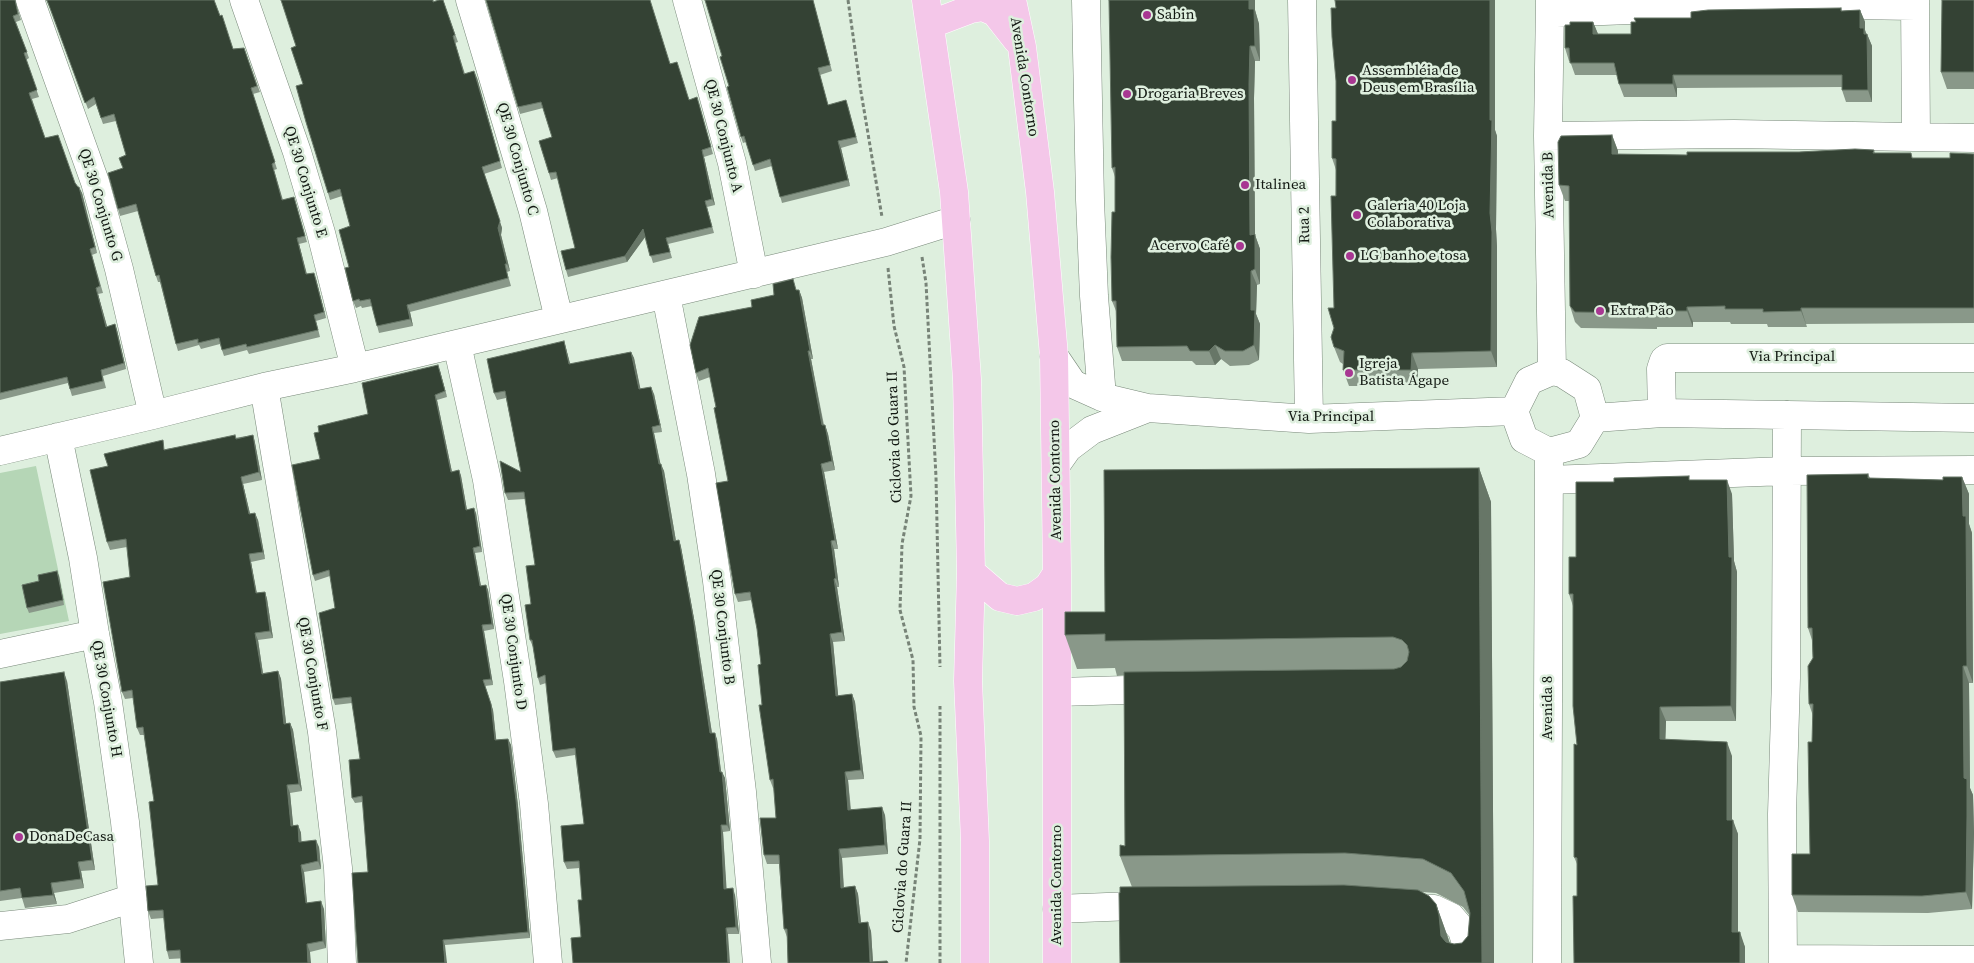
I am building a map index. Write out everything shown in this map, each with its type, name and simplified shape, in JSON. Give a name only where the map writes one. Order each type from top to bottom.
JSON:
[{"type":"main road","name":"Avenida Contorno","points":[[1012,0],[1022,47],[1040,192],[1054,356],[1058,692],[1057,963]]},
{"type":"main road","points":[[928,11],[942,20],[971,9],[983,7],[995,12],[1022,47]]},
{"type":"main road","points":[[928,11],[956,220],[968,379],[971,572],[968,682],[975,841],[975,963]]},
{"type":"main road","points":[[971,572],[1000,597],[1017,601],[1034,597],[1048,587],[1057,573]]},
{"type":"street","name":"QE 30 Conjunto G","points":[[30,0],[95,182],[119,269],[154,415]]},
{"type":"street","name":"QE 30 Conjunto E","points":[[244,0],[299,161],[321,233],[356,368]]},
{"type":"street","name":"QE 30 Conjunto C","points":[[470,0],[533,211],[559,319]]},
{"type":"street","name":"QE 30 Conjunto A","points":[[687,0],[732,163],[754,274]]},
{"type":"street","points":[[1086,0],[1090,200],[1094,296],[1102,397]]},
{"type":"street","name":"Rua 2","points":[[1302,0],[1309,419]]},
{"type":"street","points":[[1550,6],[1789,2],[1915,3],[1916,137]]},
{"type":"street","name":"Avenida B","points":[[1550,6],[1548,136],[1552,371]]},
{"type":"street","points":[[1548,136],[1734,134],[1974,138]]},
{"type":"street","points":[[0,451],[264,387],[356,368],[754,274],[886,242],[956,220]]},
{"type":"street","name":"QE 30 Conjunto B","points":[[666,295],[701,474],[717,581],[742,792],[757,963]]},
{"type":"street","name":"QE 30 Conjunto D","points":[[458,344],[487,480],[518,681],[534,804],[548,963]]},
{"type":"street","name":"Via Principal","points":[[1054,356],[1073,384],[1102,397],[1148,408],[1309,419],[1514,412]]},
{"type":"street","name":"Via Principal","points":[[1662,414],[1661,369],[1664,360],[1667,358],[1974,358]]},
{"type":"street","points":[[1552,371],[1562,373],[1587,389],[1595,418],[1579,444],[1549,452],[1524,438],[1514,412],[1529,381],[1552,371]]},
{"type":"street","name":"QE 30 Conjunto F","points":[[264,387],[322,732],[338,868],[342,963]]},
{"type":"street","name":"Via Principal","points":[[1056,465],[1068,448],[1092,430],[1148,408]]},
{"type":"street","points":[[1595,418],[1662,414],[1974,418]]},
{"type":"street","points":[[1787,415],[1786,678],[1782,814],[1783,961],[1974,960]]},
{"type":"street","name":"QE 30 Conjunto H","points":[[58,438],[83,558],[110,711],[125,822],[139,963]]},
{"type":"street","name":"Avenida 8","points":[[1547,963],[1549,452]]},
{"type":"street","points":[[1549,480],[1786,471],[1974,470]]},
{"type":"street","points":[[0,654],[95,634]]},
{"type":"street","points":[[1058,692],[1189,689]]},
{"type":"street","points":[[0,926],[68,919],[132,898]]},
{"type":"street","points":[[1057,909],[1181,905]]},
{"type":"street","points":[[1376,905],[1434,909],[1451,917],[1462,930],[1467,947],[1467,963]]},
{"type":"path","name":"Ciclovia do Guara II","points":[[848,0],[886,242],[894,326],[904,367],[911,496],[902,544],[900,610],[913,660],[914,707],[920,736],[920,839],[906,963]]},
{"type":"path","points":[[918,232],[926,283],[936,477],[940,671]]},
{"type":"path","points":[[940,700],[940,963]]},
{"type":"green space","points":[[36,466],[69,621],[0,634],[0,473]]},
{"type":"building","points":[[0,0],[15,0],[18,14],[13,16],[27,52],[24,53],[37,90],[29,93],[45,138],[58,135],[75,183],[79,187],[95,247],[90,249],[100,286],[96,288],[106,327],[115,324],[124,363],[101,370],[103,381],[70,389],[67,377],[0,393]]},
{"type":"building","points":[[47,0],[214,0],[220,16],[222,15],[233,49],[244,48],[257,86],[251,88],[275,162],[272,164],[282,200],[294,197],[305,236],[297,238],[306,274],[314,273],[324,312],[314,315],[318,330],[247,347],[246,344],[222,350],[219,338],[198,343],[198,339],[176,344],[159,275],[156,276],[136,204],[118,209],[108,173],[123,168],[119,158],[126,155],[114,114],[101,118],[94,97],[85,103]]},
{"type":"building","points":[[281,0],[433,0],[433,2],[443,0],[455,35],[453,36],[464,74],[474,71],[500,161],[482,167],[500,221],[498,228],[507,264],[505,264],[508,278],[407,305],[410,319],[377,326],[370,299],[353,301],[345,268],[349,267],[339,230],[350,226],[340,189],[328,193],[306,122],[296,86],[303,84],[291,48],[296,46]]},
{"type":"building","points":[[486,0],[650,0],[670,64],[677,62],[689,100],[697,97],[711,147],[702,150],[712,199],[705,201],[712,227],[666,238],[670,252],[650,256],[643,229],[625,256],[566,270],[561,251],[575,248],[556,172],[549,173],[539,141],[552,137],[541,102],[518,107]]},
{"type":"building","points":[[705,0],[813,0],[830,65],[818,68],[828,105],[846,100],[856,137],[838,141],[848,180],[780,197],[770,159],[753,165],[744,136],[741,137],[727,87],[729,86],[720,57],[722,56]]},
{"type":"building","points":[[1109,0],[1249,0],[1249,9],[1254,9],[1255,46],[1250,46],[1249,84],[1250,235],[1255,234],[1255,269],[1251,271],[1251,310],[1255,310],[1254,345],[1243,351],[1225,351],[1215,345],[1209,351],[1190,351],[1187,346],[1117,347],[1116,301],[1112,301],[1112,212],[1115,212],[1115,167],[1112,168]]},
{"type":"building","points":[[1335,0],[1490,0],[1490,120],[1492,120],[1490,213],[1492,232],[1491,351],[1412,353],[1411,370],[1343,370],[1344,351],[1334,347],[1331,337],[1334,328],[1328,308],[1334,308],[1331,196],[1336,196],[1336,159],[1332,158],[1332,121],[1336,121],[1336,81],[1331,8],[1336,8]]},
{"type":"building","points":[[1942,0],[1974,0],[1974,72],[1941,72]]},
{"type":"building","points":[[1841,8],[1841,11],[1860,10],[1860,28],[1864,28],[1864,34],[1867,34],[1868,90],[1842,90],[1842,75],[1673,75],[1673,84],[1619,84],[1614,63],[1570,63],[1569,48],[1565,48],[1565,25],[1570,25],[1570,22],[1593,22],[1593,34],[1631,34],[1631,22],[1636,22],[1634,18],[1691,18],[1691,12],[1708,10]]},
{"type":"building","points":[[1612,135],[1612,154],[1687,155],[1687,152],[1799,152],[1855,149],[1874,150],[1873,153],[1911,153],[1912,158],[1950,158],[1950,153],[1974,154],[1974,308],[1801,308],[1801,311],[1763,312],[1763,309],[1725,309],[1725,306],[1687,307],[1687,311],[1651,311],[1651,313],[1575,312],[1570,306],[1569,186],[1559,185],[1558,142],[1561,136]]},
{"type":"building","points":[[793,279],[796,290],[799,290],[822,425],[825,425],[832,461],[821,464],[835,540],[831,541],[836,578],[834,579],[842,632],[830,634],[836,696],[852,694],[861,770],[845,772],[848,810],[882,807],[885,845],[839,849],[841,888],[855,886],[859,923],[868,922],[870,962],[887,961],[888,963],[788,963],[787,929],[784,929],[779,855],[764,855],[760,818],[776,818],[773,779],[770,780],[759,705],[762,705],[758,665],[761,664],[757,629],[750,592],[735,594],[716,483],[728,481],[714,408],[716,407],[708,368],[696,373],[690,345],[699,317],[752,307],[751,300],[774,295],[773,284]]},
{"type":"building","points":[[564,341],[569,364],[631,352],[639,389],[651,387],[660,425],[652,427],[659,464],[661,464],[674,541],[679,540],[693,617],[710,733],[715,733],[720,772],[722,772],[727,825],[721,825],[724,889],[733,888],[736,927],[726,928],[728,963],[573,963],[571,938],[581,937],[578,900],[582,900],[579,861],[564,862],[561,826],[584,824],[575,748],[553,751],[545,675],[538,678],[525,605],[531,604],[526,566],[535,565],[524,492],[505,493],[500,461],[521,472],[505,391],[494,393],[487,359]]},
{"type":"building","points":[[438,365],[445,391],[435,395],[451,472],[459,470],[466,510],[474,508],[476,520],[480,546],[473,548],[480,586],[486,585],[492,624],[482,625],[491,679],[483,680],[491,704],[495,740],[508,739],[516,800],[528,932],[443,940],[445,963],[358,963],[352,873],[368,872],[362,796],[352,798],[349,760],[360,759],[351,697],[333,699],[319,613],[335,608],[329,570],[313,575],[292,465],[320,459],[314,433],[319,432],[318,426],[368,414],[362,383]]},
{"type":"building","points":[[235,435],[236,439],[253,435],[259,472],[241,477],[249,514],[255,513],[263,552],[249,554],[256,593],[265,592],[270,631],[255,633],[262,674],[278,671],[284,724],[290,723],[299,784],[287,785],[291,826],[298,825],[299,842],[316,840],[318,861],[301,865],[306,903],[321,901],[323,941],[307,944],[308,963],[181,963],[180,950],[167,951],[163,910],[148,911],[146,886],[158,885],[149,802],[154,801],[143,727],[137,728],[132,690],[122,692],[103,582],[130,577],[126,539],[107,542],[90,470],[108,466],[104,454],[163,440],[164,450]]},
{"type":"building","points":[[1479,468],[1482,963],[1120,963],[1120,887],[1344,885],[1418,890],[1429,896],[1436,904],[1441,936],[1446,942],[1454,944],[1462,943],[1468,936],[1470,913],[1464,891],[1451,873],[1423,859],[1345,853],[1120,856],[1120,845],[1125,846],[1124,672],[1394,669],[1401,667],[1407,661],[1409,652],[1407,645],[1402,640],[1393,637],[1105,641],[1105,634],[1065,635],[1065,612],[1105,612],[1104,470]]},
{"type":"building","points":[[1868,474],[1868,478],[1943,480],[1943,477],[1962,477],[1963,516],[1966,516],[1967,666],[1963,666],[1964,778],[1967,779],[1966,892],[1922,896],[1792,895],[1792,854],[1810,854],[1808,742],[1812,742],[1813,704],[1809,704],[1808,666],[1813,658],[1812,628],[1808,628],[1807,475]]},
{"type":"building","points":[[1689,476],[1689,480],[1727,480],[1729,557],[1732,557],[1731,706],[1660,707],[1660,739],[1727,742],[1727,820],[1733,820],[1732,932],[1740,932],[1740,963],[1574,963],[1573,896],[1577,896],[1577,858],[1574,857],[1574,744],[1577,745],[1573,706],[1573,594],[1569,594],[1569,557],[1576,557],[1576,482],[1614,482],[1614,478]]},
{"type":"building","points":[[57,571],[63,600],[27,608],[22,585],[39,581],[38,575]]},
{"type":"building","points":[[64,672],[92,860],[78,862],[81,879],[51,883],[53,895],[22,898],[20,888],[0,891],[0,682]]},
{"type":"place","name":"Sabin","points":[[1147,15]]},
{"type":"place","name":"Assembléia de Deus em Brasília","points":[[1352,80]]},
{"type":"place","name":"Drogaria Breves","points":[[1127,94]]},
{"type":"place","name":"Italinea","points":[[1245,185]]},
{"type":"place","name":"Galeria 40 Loja Colaborativa","points":[[1357,215]]},
{"type":"place","name":"Acervo Café","points":[[1240,246]]},
{"type":"place","name":"LG banho e tosa","points":[[1350,256]]},
{"type":"place","name":"Extra Pão","points":[[1600,311]]},
{"type":"place","name":"Igreja Batista Ágape","points":[[1349,373]]},
{"type":"place","name":"DonaDeCasa","points":[[19,837]]}]
